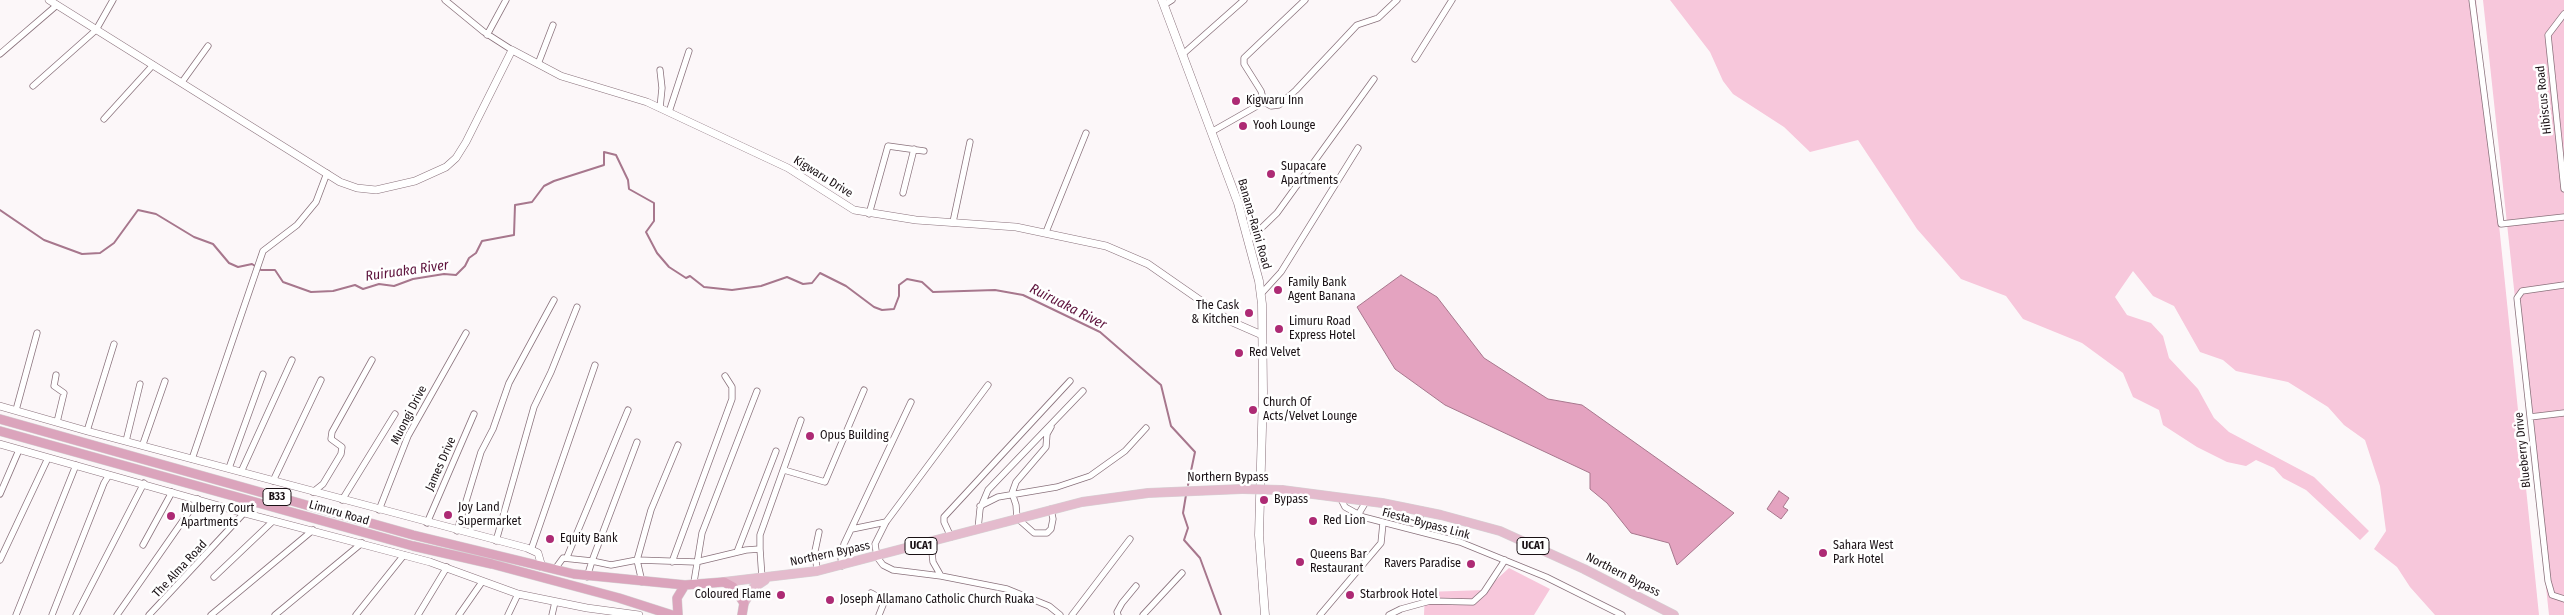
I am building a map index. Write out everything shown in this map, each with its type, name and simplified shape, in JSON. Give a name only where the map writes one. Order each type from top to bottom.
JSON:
[{"type":"highway","name":"Limuru Road","points":[[0,419],[413,535],[555,569]]},
{"type":"highway","name":"Limuru Road","points":[[0,431],[413,546],[492,564],[619,598],[672,615]]},
{"type":"highway","name":"Northern Bypass","points":[[555,569],[587,577],[642,582],[689,584],[724,582],[733,587],[743,611]]},
{"type":"highway","points":[[678,615],[677,598],[689,584]]},
{"type":"main road","name":"Banana-Raini Road","points":[[1163,3],[1213,131],[1249,240],[1260,294],[1263,392],[1259,535],[1266,615]]},
{"type":"main road","name":"Northern Bypass","points":[[724,582],[817,572],[931,543],[1070,504],[1148,493],[1242,489],[1340,496],[1382,502],[1422,510],[1500,532],[1584,569],[1674,615]]},
{"type":"main road","name":"Northern Bypass","points":[[743,611],[753,588],[766,578]]},
{"type":"street","points":[[33,86],[96,30],[113,0]]},
{"type":"street","name":"Kigwaru Drive","points":[[445,0],[488,35],[561,76],[623,94],[669,112],[788,168],[849,207],[869,214],[916,220],[1046,232],[1106,246],[1132,255],[1173,279],[1230,321],[1262,335]]},
{"type":"street","points":[[488,35],[506,0]]},
{"type":"street","points":[[1163,3],[1172,0]]},
{"type":"street","points":[[1184,54],[1244,0]]},
{"type":"street","points":[[1305,0],[1244,58],[1244,64],[1261,91],[1264,102],[1271,106],[1279,105],[1296,90],[1357,25],[1378,18],[1397,0]]},
{"type":"street","points":[[1415,60],[1452,0]]},
{"type":"street","points":[[2472,0],[2501,224],[2564,217]]},
{"type":"street","points":[[0,54],[53,2],[327,173],[357,188],[376,190],[415,181],[446,167],[456,158],[466,142],[512,50]]},
{"type":"street","name":"Hibiscus Road","points":[[2564,14],[2548,36],[2561,144],[2564,190]]},
{"type":"street","points":[[538,64],[553,25]]},
{"type":"street","points":[[182,82],[208,46]]},
{"type":"street","points":[[669,112],[689,51]]},
{"type":"street","points":[[104,119],[153,65]]},
{"type":"street","points":[[660,70],[662,88],[660,108]]},
{"type":"street","points":[[1249,240],[1277,213],[1374,79]]},
{"type":"street","points":[[1213,131],[1264,102]]},
{"type":"street","points":[[1046,232],[1086,133]]},
{"type":"street","points":[[953,222],[970,142]]},
{"type":"street","points":[[869,214],[886,149],[891,146],[924,151]]},
{"type":"street","points":[[1260,294],[1282,272],[1358,148]]},
{"type":"street","points":[[903,194],[914,149]]},
{"type":"street","points":[[192,459],[264,251],[297,225],[316,202],[327,173]]},
{"type":"street","name":"Blueberry Drive","points":[[2564,285],[2521,291],[2517,298],[2548,581],[2552,596],[2564,600]]},
{"type":"street","points":[[457,531],[481,452],[493,429],[508,383],[554,300]]},
{"type":"street","points":[[496,541],[534,407],[577,307]]},
{"type":"street","points":[[16,410],[37,333]]},
{"type":"street","name":"Muongi Drive","points":[[379,510],[408,436],[466,333]]},
{"type":"street","points":[[87,431],[114,344]]},
{"type":"street","points":[[240,472],[292,360]]},
{"type":"street","points":[[313,492],[323,484],[341,454],[342,447],[331,439],[332,432],[372,360]]},
{"type":"street","points":[[531,550],[595,365]]},
{"type":"street","points":[[229,468],[263,374]]},
{"type":"street","points":[[56,375],[54,386],[64,393],[58,422]]},
{"type":"street","points":[[672,562],[732,399],[732,387],[726,376]]},
{"type":"street","points":[[273,481],[321,380]]},
{"type":"street","points":[[950,537],[944,522],[944,516],[1070,380]]},
{"type":"street","points":[[143,444],[165,381]]},
{"type":"street","points":[[126,441],[140,384]]},
{"type":"street","points":[[988,385],[886,522],[875,544],[877,557],[883,565],[892,570],[941,576],[1007,589],[1049,606],[1060,615]]},
{"type":"street","points":[[784,470],[825,482],[864,390]]},
{"type":"street","points":[[689,584],[702,533],[757,391]]},
{"type":"street","points":[[978,529],[977,520],[980,506],[988,490],[1083,391]]},
{"type":"street","points":[[842,566],[842,549],[911,402]]},
{"type":"street","points":[[0,406],[531,550],[538,553],[542,567]]},
{"type":"street","points":[[567,557],[628,410]]},
{"type":"street","points":[[2530,417],[2564,413]]},
{"type":"street","points":[[342,500],[395,414]]},
{"type":"street","name":"James Drive","points":[[427,523],[474,414]]},
{"type":"street","points":[[766,578],[760,549],[760,535],[801,420]]},
{"type":"street","points":[[1052,509],[1053,524],[1047,533],[1030,531],[1017,518],[1016,505],[1012,493],[1016,482],[1046,447],[1047,434],[1055,421]]},
{"type":"street","points":[[980,506],[998,497],[1012,493],[1056,487],[1090,476],[1125,451],[1146,428]]},
{"type":"street","points":[[587,577],[638,442]]},
{"type":"street","points":[[0,444],[144,483],[273,521],[313,530],[447,567],[482,582],[518,594],[555,602],[639,615]]},
{"type":"street","points":[[642,582],[637,560],[651,510],[678,445]]},
{"type":"street","points":[[0,494],[19,450]]},
{"type":"street","points":[[736,552],[776,452]]},
{"type":"street","points":[[0,560],[48,458]]},
{"type":"street","points":[[16,615],[76,465]]},
{"type":"street","points":[[52,615],[104,482],[109,475]]},
{"type":"street","points":[[76,615],[144,483]]},
{"type":"street","points":[[142,545],[172,492]]},
{"type":"street","name":"Fiesta-Bypass Link","points":[[1340,496],[1345,507],[1358,515],[1460,542],[1506,560],[1622,615]]},
{"type":"street","points":[[117,615],[198,499]]},
{"type":"street","points":[[1358,515],[1367,500]]},
{"type":"street","points":[[1416,529],[1422,510]]},
{"type":"street","name":"The Alma Road","points":[[150,615],[244,513]]},
{"type":"street","points":[[214,577],[273,521]]},
{"type":"street","points":[[852,529],[886,522]]},
{"type":"street","points":[[1320,615],[1381,543],[1383,523]]},
{"type":"street","points":[[211,615],[313,530]]},
{"type":"street","points":[[817,572],[815,551],[819,532]]},
{"type":"street","points":[[1072,615],[1130,539]]},
{"type":"street","points":[[931,543],[933,562],[941,576]]},
{"type":"street","points":[[275,615],[362,544]]},
{"type":"street","points":[[555,569],[560,559],[567,557],[611,565],[637,560],[696,562],[736,552],[760,549]]},
{"type":"street","points":[[356,615],[404,555]]},
{"type":"street","points":[[1389,615],[1401,609],[1430,601],[1473,602],[1484,592],[1506,560]]},
{"type":"street","points":[[418,615],[447,567]]},
{"type":"street","points":[[1143,615],[1182,573]]},
{"type":"street","points":[[459,615],[482,582]]},
{"type":"street","points":[[1118,615],[1117,612],[1122,603],[1136,586]]},
{"type":"street","points":[[871,593],[882,599],[883,605],[879,615]]},
{"type":"street","points":[[508,615],[518,594]]},
{"type":"street","points":[[552,615],[555,602]]},
{"type":"shaded area","points":[[1670,0],[2476,0],[2539,615],[2435,615],[2410,587],[2397,567],[2374,549],[2386,531],[2380,486],[2365,440],[2344,425],[2328,407],[2288,382],[2236,371],[2223,360],[2200,352],[2174,306],[2153,296],[2133,271],[2115,297],[2127,315],[2151,323],[2163,336],[2169,358],[2198,389],[2214,418],[2229,432],[2314,477],[2369,531],[2360,540],[2306,490],[2283,478],[2274,468],[2256,460],[2246,466],[2227,462],[2197,447],[2163,425],[2159,410],[2133,397],[2123,373],[2082,343],[2023,319],[2006,296],[1961,279],[1917,229],[1858,140],[1810,152],[1784,127],[1733,94],[1723,81],[1710,52]]},
{"type":"shaded area","points":[[2483,0],[2564,0],[2564,615],[2549,615]]},
{"type":"shaded area","points":[[1401,275],[1437,297],[1484,358],[1548,399],[1582,405],[1734,513],[1677,565],[1669,543],[1631,533],[1607,503],[1590,489],[1590,473],[1445,405],[1395,369],[1357,307]]},
{"type":"shaded area","points":[[1779,491],[1789,498],[1783,507],[1788,510],[1781,519],[1767,509]]},
{"type":"shaded area","points":[[1509,568],[1550,589],[1534,615],[1424,615],[1425,592],[1485,590]]},
{"type":"waterway","name":"Ruiruaka River","points":[[0,210],[44,240],[82,254],[100,253],[114,243],[138,210],[156,214],[194,237],[213,244],[229,263],[238,267],[252,264],[261,270],[275,270],[283,282],[311,292],[333,291],[355,285],[363,289],[379,284],[394,286],[413,279],[444,274],[456,275],[465,266],[469,258],[476,253],[482,241],[514,235],[515,205],[532,202],[544,186],[554,181],[604,165],[604,152],[616,155],[628,180],[629,189],[654,203],[654,221],[646,232],[657,253],[669,267],[686,278],[690,276],[704,287],[732,290],[761,286],[787,277],[803,284],[812,283],[820,273],[846,286],[874,307],[882,310],[894,309],[899,296],[899,285],[907,279],[922,282],[933,292],[995,290],[1023,295],[1100,332],[1161,385],[1171,426],[1195,452],[1188,485]]},
{"type":"waterway","name":"Ruiruaka River","points":[[1186,495],[1183,513],[1188,528],[1184,540],[1200,558],[1221,615]]},
{"type":"place","name":"Kigwaru Inn","points":[[1236,101]]},
{"type":"place","name":"Yooh Lounge","points":[[1243,126]]},
{"type":"place","name":"Supacare Apartments","points":[[1271,174]]},
{"type":"place","name":"Family Bank Agent Banana","points":[[1278,290]]},
{"type":"place","name":"The Cask & Kitchen","points":[[1249,313]]},
{"type":"place","name":"Limuru Road Express Hotel","points":[[1279,329]]},
{"type":"place","name":"Red Velvet","points":[[1239,353]]},
{"type":"place","name":"Church Of Acts/Velvet Lounge","points":[[1253,410]]},
{"type":"place","name":"Opus Building","points":[[810,436]]},
{"type":"place","name":"Bypass","points":[[1264,500]]},
{"type":"place","name":"Joy Land Supermarket","points":[[448,515]]},
{"type":"place","name":"Mulberry Court Apartments","points":[[171,516]]},
{"type":"place","name":"Red Lion","points":[[1313,521]]},
{"type":"place","name":"Equity Bank","points":[[550,539]]},
{"type":"place","name":"Sahara West Park Hotel","points":[[1823,553]]},
{"type":"place","name":"Queens Bar Restaurant","points":[[1300,562]]},
{"type":"place","name":"Ravers Paradise","points":[[1471,564]]},
{"type":"place","name":"Coloured Flame","points":[[781,595]]},
{"type":"place","name":"Starbrook Hotel","points":[[1350,595]]},
{"type":"place","name":"Joseph Allamano Catholic Church Ruaka","points":[[830,600]]}]
